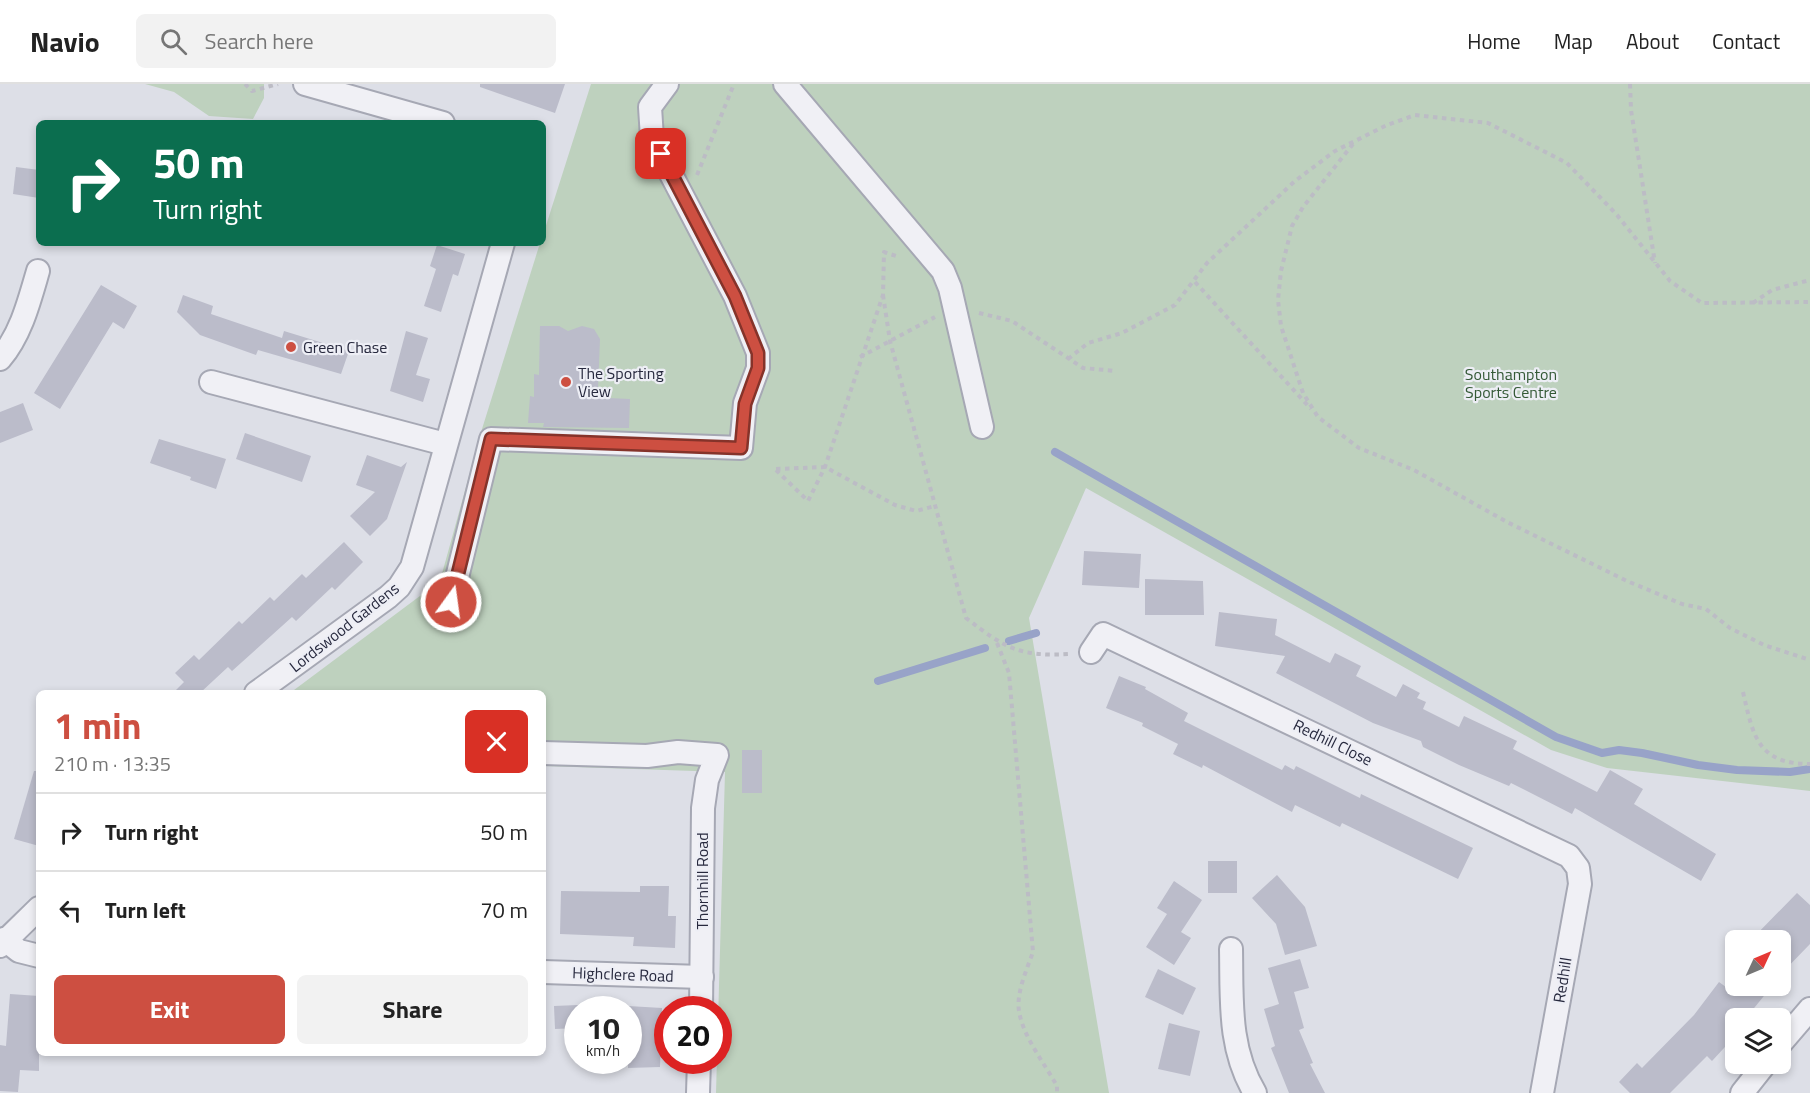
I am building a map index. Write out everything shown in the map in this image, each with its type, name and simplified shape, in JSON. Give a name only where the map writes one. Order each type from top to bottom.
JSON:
[{"type":"street","points":[[305,84],[432,120]]},
{"type":"street","points":[[451,602],[491,439],[741,448],[745,404],[758,368],[758,353],[742,310],[652,138],[649,121],[650,107],[667,84]]},
{"type":"street","points":[[785,84],[943,271],[954,307],[982,427]]},
{"type":"street","name":"Lordswood Gardens","points":[[260,690],[342,632],[399,587],[412,567],[502,246]]},
{"type":"street","points":[[0,359],[10,347],[20,326],[38,271]]},
{"type":"street","points":[[211,382],[445,444]]},
{"type":"street","name":"Redhill Close","points":[[1091,652],[1103,634],[1523,833],[1569,856],[1578,868]]},
{"type":"street","name":"Thornhill Road","points":[[546,753],[647,756],[678,752],[717,755],[707,780],[703,808],[701,996]]},
{"type":"street","name":"Redhill","points":[[1542,1093],[1580,884],[1578,868]]},
{"type":"street","points":[[36,911],[2,943],[36,955]]},
{"type":"street","points":[[1231,949],[1233,1032],[1246,1078],[1255,1093]]},
{"type":"street","name":"Highclere Road","points":[[546,972],[702,977]]},
{"type":"street","points":[[1791,1031],[1810,1009]]},
{"type":"street","points":[[698,1093],[699,1074]]},
{"type":"street","points":[[1742,1093],[1757,1074]]},
{"type":"path","points":[[246,84],[252,91],[278,84]]},
{"type":"path","points":[[686,203],[734,84]]},
{"type":"path","points":[[1630,84],[1631,110],[1656,264]]},
{"type":"path","points":[[1068,359],[1088,343],[1122,333],[1175,305],[1195,282],[1207,263],[1295,181],[1335,151],[1387,125],[1415,115],[1488,123],[1567,163],[1617,215],[1670,281],[1702,303],[1810,302]]},
{"type":"path","points":[[1318,417],[1303,393],[1281,326],[1278,300],[1281,271],[1292,226],[1303,207],[1347,150],[1358,140]]},
{"type":"path","points":[[903,258],[884,252],[883,295],[890,341],[966,618],[997,642],[1023,654],[1091,652]]},
{"type":"path","points":[[1753,303],[1772,290],[1810,280]]},
{"type":"path","points":[[1195,282],[1318,417],[1359,448],[1414,470],[1507,522],[1627,581],[1682,604],[1706,609],[1730,628],[1764,645],[1810,660]]},
{"type":"path","points":[[883,295],[859,358],[825,467],[808,501],[776,470],[825,467],[895,505],[916,511],[935,506]]},
{"type":"path","points":[[859,358],[954,307],[1012,321],[1083,368],[1116,371]]},
{"type":"path","points":[[997,642],[1009,673],[1033,952],[1023,983],[1019,1010],[1027,1031],[1057,1086],[1057,1093]]},
{"type":"path","points":[[1743,692],[1754,738],[1780,760],[1810,764]]},
{"type":"green space","points":[[145,84],[264,84],[264,98],[253,119],[209,116],[174,92]]},
{"type":"green space","name":"Southampton Sports Centre","points":[[591,84],[1810,84],[1810,791],[1607,768],[1551,750],[1086,488],[1029,618],[1109,1093],[716,1093],[717,1074],[732,1074],[732,996],[719,996],[725,772],[546,766],[546,690],[294,690],[440,581],[482,429],[539,246],[546,246],[546,226]]},
{"type":"building","points":[[480,84],[565,84],[555,113],[480,87]]},
{"type":"building","points":[[16,167],[36,170],[36,198],[13,194]]},
{"type":"building","points":[[437,246],[465,254],[458,276],[453,274],[441,312],[424,306],[436,269],[430,266]]},
{"type":"building","points":[[101,285],[137,306],[124,329],[113,322],[60,409],[34,393]]},
{"type":"building","points":[[183,295],[213,306],[211,314],[282,338],[284,331],[349,351],[341,374],[258,350],[256,355],[200,335],[177,312]]},
{"type":"building","name":"The Sporting View","points":[[540,326],[559,326],[568,331],[582,326],[594,329],[600,339],[598,389],[608,389],[608,398],[630,399],[629,428],[543,427],[544,423],[528,423],[530,396],[534,397],[534,374],[539,375]]},
{"type":"building","points":[[406,331],[428,338],[416,375],[430,379],[423,402],[390,391]]},
{"type":"building","points":[[23,403],[33,430],[0,443],[0,412]]},
{"type":"building","points":[[245,433],[311,456],[302,482],[236,459]]},
{"type":"building","points":[[159,439],[226,459],[216,489],[190,480],[191,477],[150,463]]},
{"type":"building","points":[[367,455],[401,467],[407,462],[387,519],[370,536],[350,516],[375,492],[356,485]]},
{"type":"building","points":[[344,542],[363,562],[335,590],[332,587],[296,621],[292,617],[232,671],[228,667],[203,690],[176,690],[184,682],[175,673],[194,655],[199,660],[239,621],[242,624],[270,597],[274,601],[302,574],[306,578]]},
{"type":"building","points":[[1084,551],[1141,554],[1139,588],[1082,585]]},
{"type":"building","points":[[1145,579],[1203,581],[1204,615],[1145,615]]},
{"type":"building","points":[[1219,612],[1277,619],[1275,635],[1330,663],[1335,653],[1361,666],[1356,676],[1396,697],[1403,684],[1420,693],[1417,698],[1426,702],[1423,709],[1459,727],[1464,716],[1517,741],[1513,749],[1597,792],[1610,770],[1643,789],[1634,804],[1716,854],[1701,881],[1575,808],[1572,814],[1511,783],[1509,786],[1459,765],[1423,747],[1421,741],[1373,723],[1276,673],[1285,656],[1215,646]]},
{"type":"building","points":[[1119,676],[1146,687],[1145,689],[1188,713],[1184,721],[1282,770],[1285,765],[1294,770],[1296,766],[1360,798],[1361,794],[1473,848],[1458,879],[1342,823],[1340,827],[1295,805],[1292,812],[1203,765],[1202,768],[1173,754],[1178,744],[1142,726],[1143,723],[1106,708]]},
{"type":"building","points":[[742,750],[762,750],[762,793],[742,793]]},
{"type":"building","points":[[34,771],[36,771],[36,845],[14,839]]},
{"type":"building","points":[[1208,861],[1237,861],[1237,893],[1208,893]]},
{"type":"building","points":[[1277,875],[1305,907],[1317,946],[1285,955],[1276,924],[1252,898]]},
{"type":"building","points":[[1174,881],[1202,900],[1181,932],[1191,938],[1174,965],[1146,947],[1167,914],[1157,908]]},
{"type":"building","points":[[640,886],[669,886],[668,916],[676,916],[675,948],[633,946],[634,937],[560,934],[561,891],[640,892]]},
{"type":"building","points":[[1797,893],[1810,905],[1810,944],[1791,964],[1791,930],[1761,930]]},
{"type":"building","points":[[1300,959],[1309,988],[1294,992],[1304,1028],[1299,1030],[1313,1063],[1310,1064],[1325,1093],[1289,1093],[1271,1048],[1275,1046],[1264,1009],[1279,1004],[1268,968]]},
{"type":"building","points":[[1158,969],[1196,988],[1183,1015],[1145,997]]},
{"type":"building","points":[[1719,982],[1725,986],[1725,996],[1764,996],[1754,1008],[1725,1008],[1725,1047],[1712,1061],[1707,1056],[1670,1093],[1630,1093],[1619,1082],[1637,1063],[1642,1068],[1694,1015]]},
{"type":"building","points":[[10,994],[36,996],[36,1056],[39,1056],[39,1071],[20,1070],[18,1092],[0,1091],[0,1045],[6,1046]]},
{"type":"building","points":[[554,1006],[564,1006],[564,1029],[555,1029]]},
{"type":"building","points":[[642,1007],[654,1008],[654,1067],[642,1068]]},
{"type":"building","points":[[1169,1023],[1200,1031],[1190,1076],[1158,1069]]},
{"type":"waterway","points":[[1055,452],[1556,737],[1602,753],[1619,750],[1737,770],[1790,772],[1810,769]]},
{"type":"waterway","points":[[1009,641],[1036,633]]},
{"type":"waterway","points":[[878,681],[985,648]]},
{"type":"place","name":"Green Chase","points":[[291,347]]},
{"type":"place","name":"The Sporting View","points":[[566,382]]},
{"type":"route","points":[[451,602],[491,439],[741,448],[745,404],[758,368],[758,353],[735,296],[661,154]]}]
